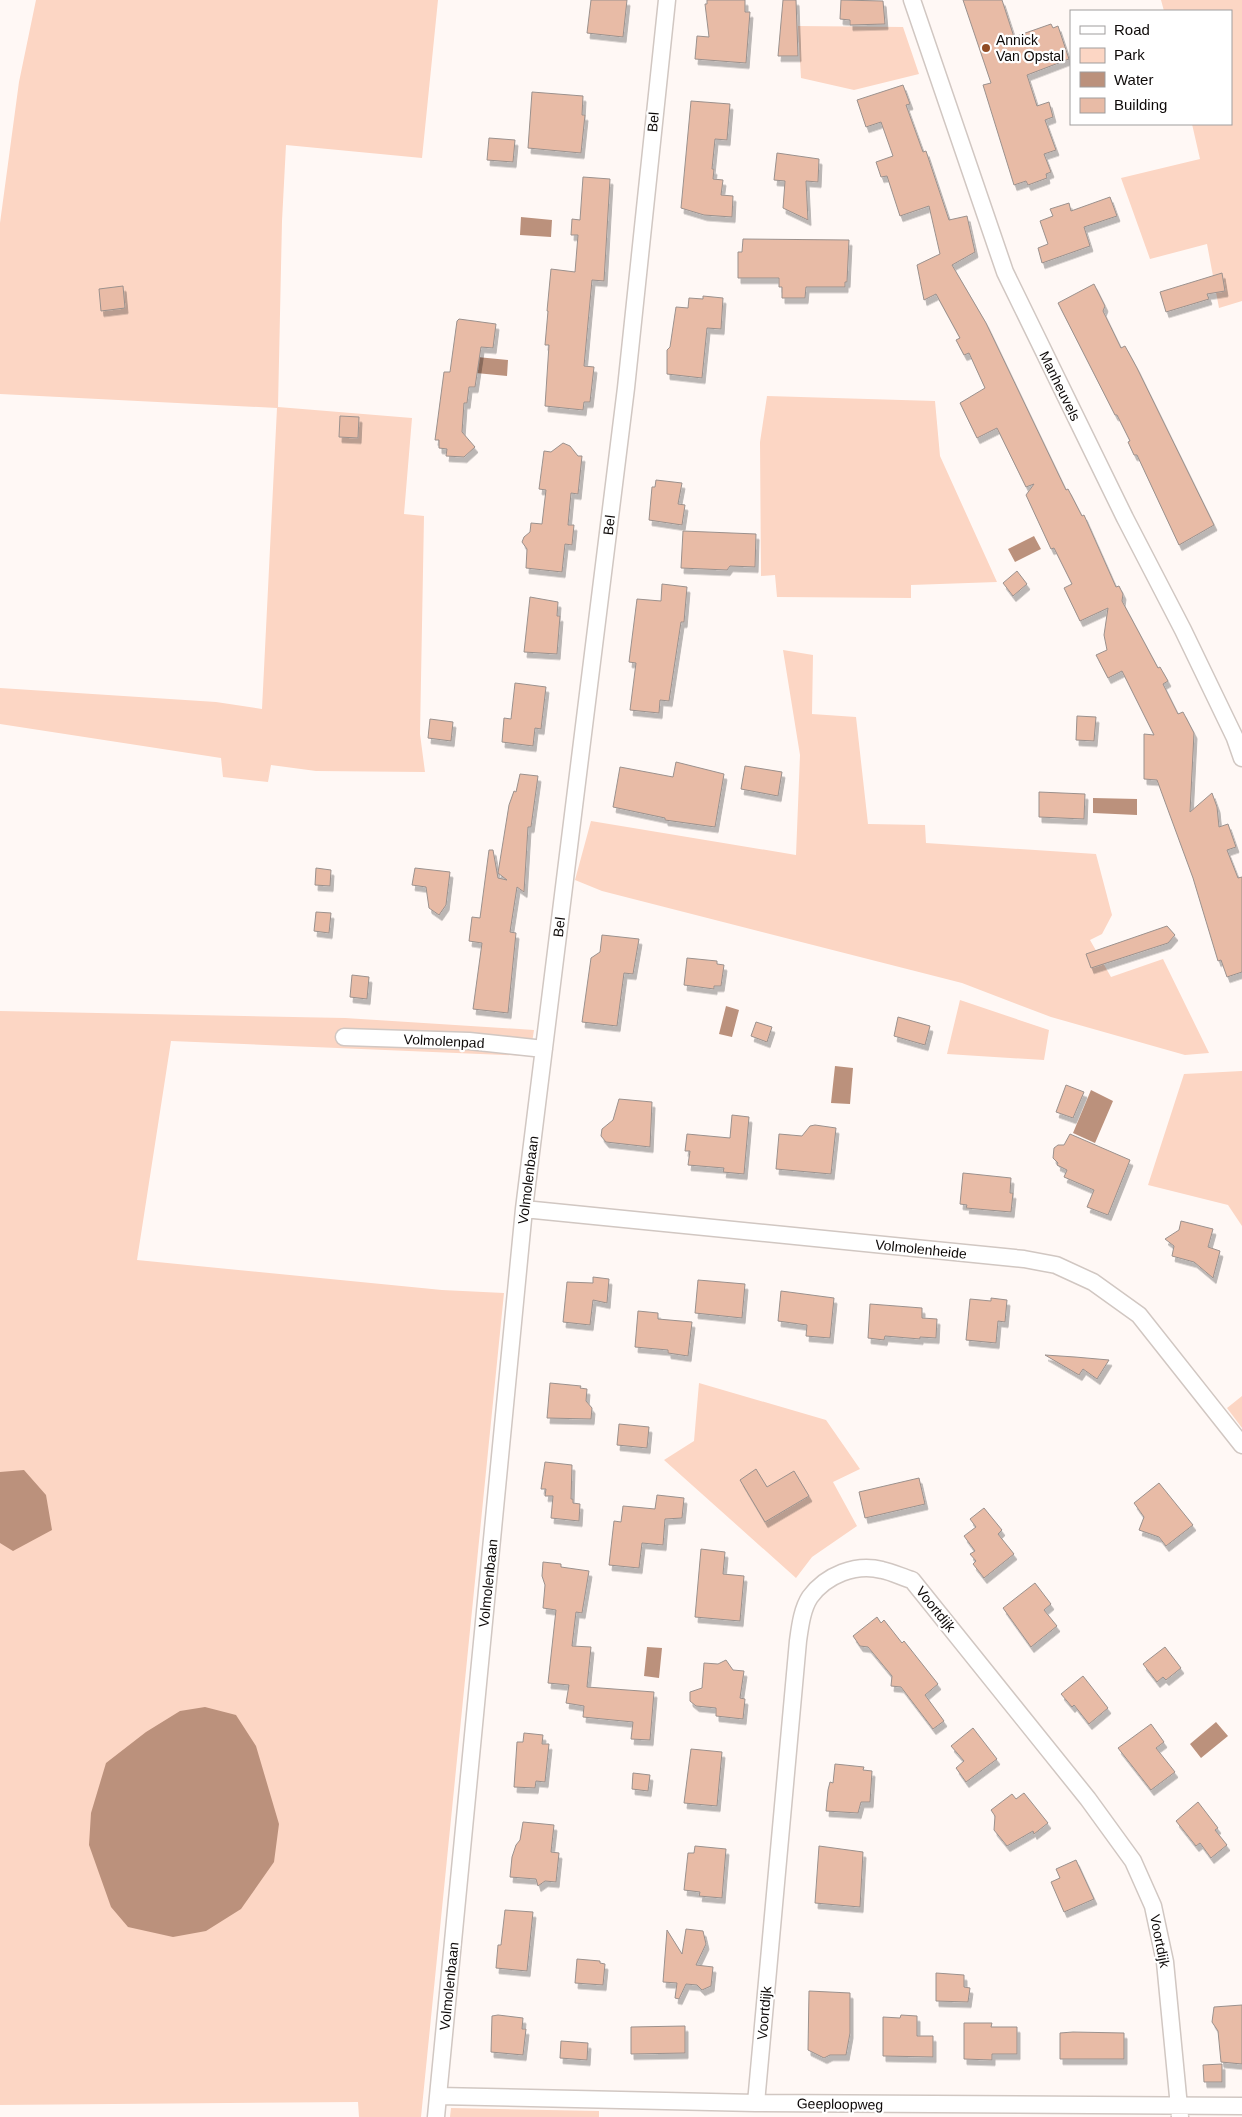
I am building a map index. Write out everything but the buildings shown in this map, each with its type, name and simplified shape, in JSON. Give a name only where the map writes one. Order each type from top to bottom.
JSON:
[{"type":"street","name":"Bel","points":[[544,1048],[626,388],[667,0]]},
{"type":"street","name":"Manheuvels","points":[[912,0],[1005,272],[1182,630],[1242,758]]},
{"type":"street","name":"Volmolenpad","points":[[344,1037],[469,1041],[544,1048]]},
{"type":"street","name":"Volmolenbaan","points":[[436,2117],[524,1209],[544,1048]]},
{"type":"street","name":"Volmolenheide","points":[[524,1209],[1024,1259],[1056,1265],[1093,1282],[1139,1314],[1242,1444]]},
{"type":"street","name":"Voortdijk","points":[[756,2103],[798,1641],[802,1618],[810,1598],[830,1578],[849,1569],[880,1569],[912,1580],[1088,1799],[1133,1861],[1153,1906],[1165,1962],[1179,2111]]},
{"type":"street","name":"Geeploopweg","points":[[438,2096],[1179,2111],[1242,2106]]},
{"type":"green space","points":[[36,0],[438,0],[422,158],[286,145],[282,221],[278,407],[412,418],[404,514],[424,516],[420,734],[425,772],[316,771],[271,765],[268,782],[223,777],[221,758],[0,724],[0,688],[216,702],[262,709],[277,408],[0,394],[0,223],[19,82]]},
{"type":"green space","points":[[1161,0],[1242,0],[1242,301],[1219,308],[1207,244],[1150,259],[1121,178],[1200,159],[1192,125],[1232,125],[1232,10],[1164,10]]},
{"type":"green space","points":[[798,26],[903,27],[919,74],[854,90],[801,78]]},
{"type":"green space","points":[[767,396],[935,401],[940,456],[997,582],[911,585],[911,598],[777,597],[775,575],[761,576],[760,442]]},
{"type":"green space","points":[[783,650],[813,655],[812,714],[856,717],[868,824],[925,825],[926,843],[1096,854],[1112,915],[1102,934],[1090,940],[1111,977],[1163,959],[1209,1053],[1185,1055],[1051,1017],[962,983],[602,891],[575,880],[591,821],[796,855],[800,755]]},
{"type":"green space","points":[[960,1000],[1049,1030],[1044,1060],[947,1054]]},
{"type":"green space","points":[[0,1011],[345,1018],[534,1030],[530,1056],[171,1041],[137,1260],[442,1290],[504,1293],[421,2117],[359,2117],[358,2102],[0,2105]]},
{"type":"green space","points":[[1242,1071],[1242,1226],[1228,1205],[1148,1185],[1184,1074]]},
{"type":"green space","points":[[699,1383],[826,1420],[860,1469],[833,1482],[857,1526],[812,1557],[796,1578],[664,1460],[694,1441]]},
{"type":"green space","points":[[1242,1396],[1242,1428],[1227,1408]]},
{"type":"green space","points":[[451,2108],[599,2111],[599,2117],[450,2117]]},
{"type":"water","points":[[521,217],[552,220],[551,237],[520,235]]},
{"type":"water","points":[[477,357],[508,360],[507,376],[476,373]]},
{"type":"water","points":[[1034,536],[1041,549],[1015,562],[1008,549]]},
{"type":"water","points":[[1093,798],[1137,799],[1137,815],[1093,813]]},
{"type":"water","points":[[726,1006],[739,1010],[732,1037],[719,1034]]},
{"type":"water","points":[[835,1066],[853,1068],[850,1104],[831,1103]]},
{"type":"water","points":[[1091,1090],[1113,1101],[1095,1143],[1073,1133]]},
{"type":"water","points":[[24,1470],[46,1495],[52,1530],[13,1551],[0,1543],[0,1472]]},
{"type":"water","points":[[647,1647],[662,1648],[659,1678],[644,1676]]},
{"type":"water","points":[[205,1707],[236,1715],[256,1746],[279,1824],[274,1862],[241,1909],[206,1931],[173,1937],[128,1927],[111,1907],[89,1845],[91,1813],[106,1763],[146,1732],[180,1711]]},
{"type":"water","points":[[1216,1722],[1228,1736],[1201,1758],[1190,1744]]},
{"type":"place","name":"Annick Van Opstal","points":[[986,48]]}]
